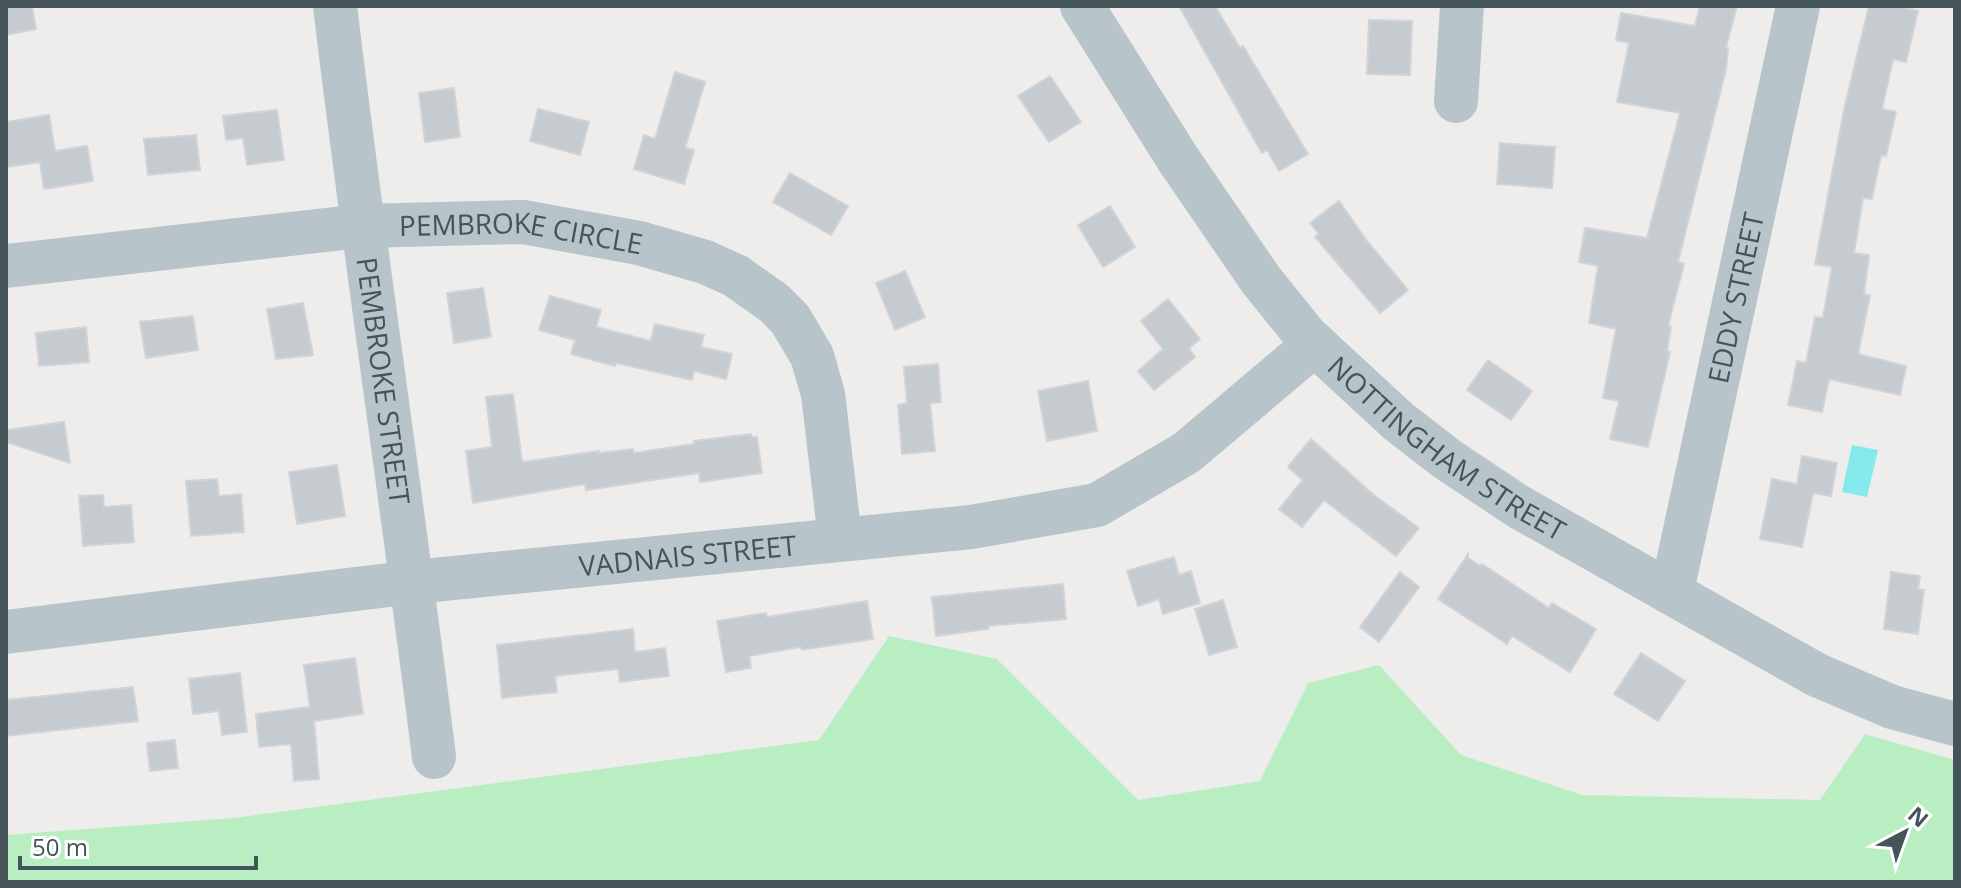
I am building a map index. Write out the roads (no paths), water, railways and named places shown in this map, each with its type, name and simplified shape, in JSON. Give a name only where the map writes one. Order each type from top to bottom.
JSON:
[{"type":"street","name":"PEMBROKE STREET","points":[[335,6],[361,226],[413,582],[434,757]]},
{"type":"street","name":"NOTTINGHAM STREET","points":[[1082,6],[1113,58],[1261,280],[1315,344],[1398,421],[1447,459],[1519,507],[1817,675],[1892,707],[1955,724]]},
{"type":"street","points":[[1456,101],[1462,6]]},
{"type":"street","name":"EDDY STREET","points":[[1672,591],[1798,6]]},
{"type":"street","name":"PEMBROKE CIRCLE","points":[[6,266],[361,226],[523,222],[639,243],[705,262],[736,276],[790,319],[812,356],[819,376],[840,538]]},
{"type":"street","name":"VADNAIS STREET","points":[[6,632],[413,582],[971,527],[1097,505],[1186,453],[1315,344]]},
{"type":"water","points":[[1852,445],[1878,450],[1867,497],[1842,492]]}]
